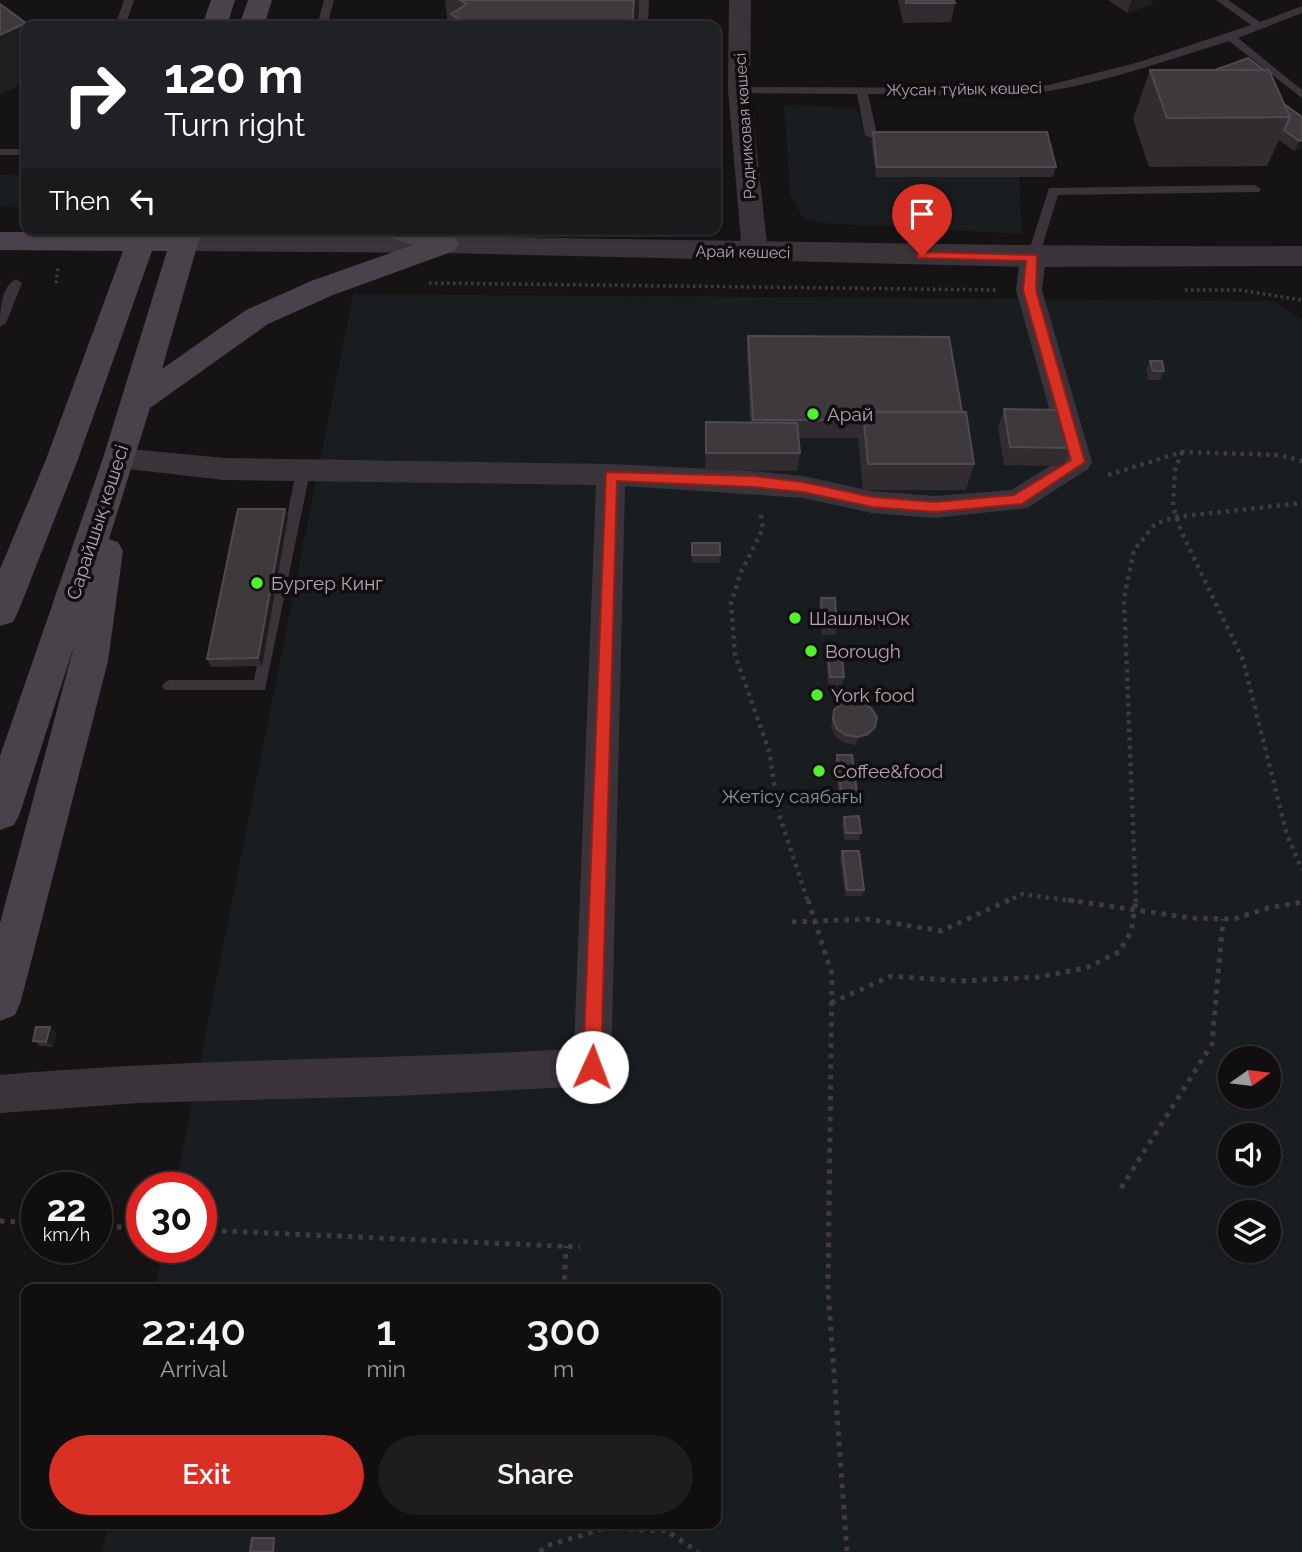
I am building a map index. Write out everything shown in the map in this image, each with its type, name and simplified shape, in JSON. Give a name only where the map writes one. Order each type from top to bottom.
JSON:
[{"type":"main road","points":[[217,21],[223,0]]},
{"type":"main road","points":[[254,21],[260,0]]},
{"type":"main road","points":[[63,254],[144,236],[186,236]]},
{"type":"main road","points":[[0,612],[61,462],[144,236]]},
{"type":"main road","name":"Сарайшық көшесі","points":[[0,813],[119,458],[186,236]]},
{"type":"main road","points":[[135,403],[257,317],[446,237]]},
{"type":"main road","points":[[0,241],[108,261],[113,293],[113,319]]},
{"type":"main road","points":[[0,1001],[90,661],[119,458]]},
{"type":"main road","points":[[0,564],[61,462]]},
{"type":"street","name":"Родниковая көшесі","points":[[740,0],[739,90],[755,253]]},
{"type":"street","name":"Арай көшесі","points":[[186,236],[446,237],[755,253],[1032,257],[1302,256]]},
{"type":"street","points":[[119,458],[224,469],[303,472],[611,475],[730,481],[803,487],[872,502],[935,507],[1017,500],[1078,462],[1029,290],[1032,257]]},
{"type":"street","points":[[0,1094],[82,1085],[371,1078],[592,1067],[611,475]]},
{"type":"lane","points":[[122,21],[130,0]]},
{"type":"lane","points":[[323,21],[329,0]]},
{"type":"lane","points":[[643,21],[644,0]]},
{"type":"lane","points":[[1221,0],[1259,26]]},
{"type":"lane","name":"Жусан тұйық көшесі","points":[[739,90],[1049,88],[1140,65],[1231,37],[1302,9]]},
{"type":"lane","points":[[1231,37],[1302,94]]},
{"type":"lane","points":[[862,90],[871,135]]},
{"type":"lane","points":[[0,152],[21,152]]},
{"type":"lane","points":[[1032,257],[1053,191],[1255,189]]},
{"type":"lane","points":[[0,323],[16,283]]},
{"type":"lane","points":[[170,686],[260,686],[303,472]]},
{"type":"path","points":[[56,283],[63,254]]},
{"type":"path","points":[[428,283],[1029,290]]},
{"type":"path","points":[[1183,290],[1239,290],[1302,300]]},
{"type":"path","points":[[1182,452],[1175,470],[1173,506],[1243,660],[1287,835],[1302,870]]},
{"type":"path","points":[[1078,462],[1108,475],[1182,452],[1278,455],[1302,461]]},
{"type":"path","points":[[730,481],[761,515],[763,529],[741,572],[732,603],[735,654],[769,751],[779,814],[832,974],[828,1290],[847,1552]]},
{"type":"path","points":[[831,1003],[891,976],[960,981],[1038,978],[1086,968],[1119,952],[1131,932],[1136,912],[1124,598],[1134,550],[1155,524],[1177,517],[1302,503]]},
{"type":"path","points":[[792,922],[867,919],[941,931],[1023,894],[1136,912],[1223,919],[1234,919],[1268,908],[1302,902]]},
{"type":"path","points":[[1121,1188],[1212,1044],[1223,919]]},
{"type":"path","points":[[0,1222],[21,1223]]},
{"type":"path","points":[[217,1231],[580,1247]]},
{"type":"path","points":[[564,1284],[566,1246]]},
{"type":"path","points":[[540,1552],[546,1546],[603,1529]]},
{"type":"path","points":[[626,1529],[667,1531],[698,1552]]},
{"type":"green space","points":[[784,105],[857,108],[871,142],[876,177],[1019,177],[1022,234],[823,223],[803,218],[790,195]]},
{"type":"green space","points":[[21,174],[21,207],[0,206],[0,175]]},
{"type":"green space","name":"Жетісу саябағы","points":[[353,294],[1274,301],[1302,319],[1302,1552],[102,1552],[107,1529],[721,1529],[721,1284],[156,1284],[160,1263],[217,1263],[217,1172],[178,1172]]},
{"type":"building","points":[[460,0],[634,0],[632,21],[462,21],[451,14],[467,4]]},
{"type":"building","points":[[906,0],[954,0],[955,3],[906,3]]},
{"type":"building","points":[[0,4],[23,21],[21,25],[0,35]]},
{"type":"building","points":[[1248,58],[1264,70],[1215,70]]},
{"type":"building","points":[[1150,70],[1269,70],[1290,117],[1167,118]]},
{"type":"building","points":[[1284,104],[1302,117],[1302,140],[1299,141],[1284,130],[1290,117]]},
{"type":"building","points":[[873,132],[1047,132],[1056,167],[877,167]]},
{"type":"building","points":[[748,336],[949,337],[962,412],[863,412],[861,420],[753,420]]},
{"type":"building","points":[[1150,361],[1162,361],[1164,371],[1153,371]]},
{"type":"building","points":[[1004,409],[1063,410],[1071,448],[1010,447]]},
{"type":"building","points":[[863,412],[966,412],[974,464],[868,464]]},
{"type":"building","points":[[706,422],[797,423],[800,453],[706,453]]},
{"type":"building","points":[[238,509],[285,509],[258,658],[207,659]]},
{"type":"building","points":[[692,543],[720,543],[720,555],[692,555]]},
{"type":"building","points":[[821,598],[835,598],[837,627],[823,627]]},
{"type":"building","points":[[827,647],[841,647],[844,677],[830,677]]},
{"type":"building","points":[[852,700],[863,702],[872,709],[877,718],[875,727],[868,734],[858,737],[846,735],[837,729],[833,719],[834,710],[842,703]]},
{"type":"building","points":[[837,755],[852,755],[857,793],[841,794]]},
{"type":"building","points":[[859,816],[861,833],[846,833],[844,817]]},
{"type":"building","points":[[842,851],[859,851],[864,890],[847,890]]},
{"type":"building","points":[[36,1027],[50,1027],[46,1042],[33,1041]]},
{"type":"building","points":[[252,1538],[274,1538],[273,1552],[250,1552]]},
{"type":"place","name":"Арай","points":[[813,414]]},
{"type":"place","name":"Бургер Кинг","points":[[257,583]]},
{"type":"place","name":"ШашлычОк","points":[[795,618]]},
{"type":"place","name":"Borough","points":[[811,651]]},
{"type":"place","name":"York food","points":[[817,695]]},
{"type":"place","name":"Coffee&food","points":[[819,771]]},
{"type":"route","points":[[592,1067],[611,475],[753,482],[803,487],[872,502],[935,507],[1017,500],[1078,462],[1029,290],[1032,257],[922,256]]}]
